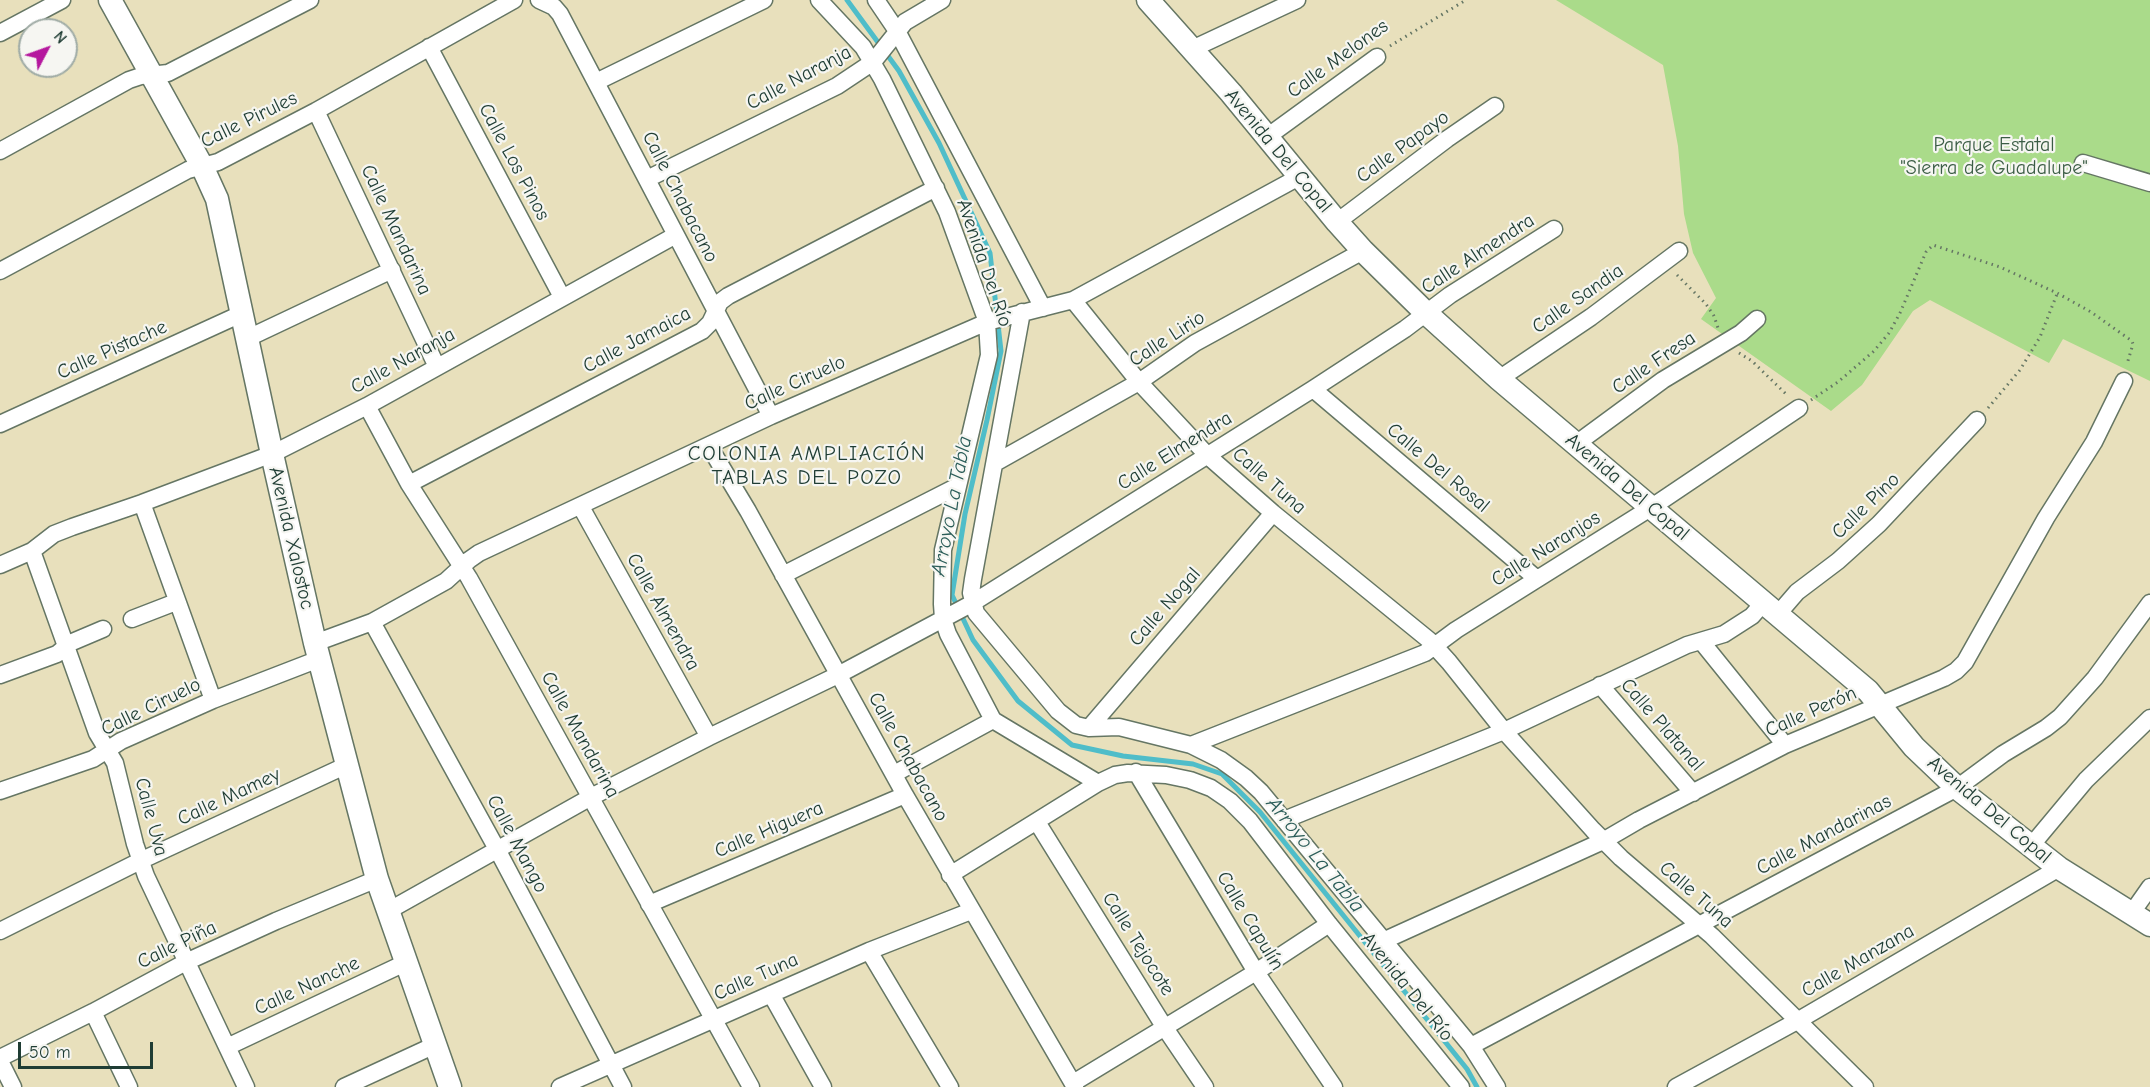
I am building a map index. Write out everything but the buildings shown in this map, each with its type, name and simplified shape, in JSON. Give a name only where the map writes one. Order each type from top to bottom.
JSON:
[{"type":"street","points":[[0,33],[62,0]]},
{"type":"street","name":"Avenida Xalostoc","points":[[110,0],[210,181],[223,222],[246,339],[317,651],[377,879],[450,1087]]},
{"type":"street","points":[[0,151],[129,80],[168,73],[310,0]]},
{"type":"street","name":"Calle Pirules","points":[[0,271],[188,170],[218,162],[316,111],[514,0]]},
{"type":"street","points":[[596,82],[764,0]]},
{"type":"street","name":"Avenida Del Río","points":[[819,0],[876,58],[995,319],[989,355],[943,550],[948,634],[993,720]]},
{"type":"street","name":"Avenida Del Río","points":[[876,0],[1043,308]]},
{"type":"street","points":[[876,58],[894,35],[916,15],[942,0]]},
{"type":"street","name":"Avenida Del Copal","points":[[1148,0],[1267,137],[1337,222],[1426,313],[1499,379],[1852,677],[1881,704],[1914,747],[1957,788],[2059,868],[2140,919]]},
{"type":"street","points":[[1191,49],[1298,0]]},
{"type":"street","name":"Calle Chabacano","points":[[544,1],[560,14],[771,416]]},
{"type":"street","name":"Calle Los Pinos","points":[[429,47],[561,297]]},
{"type":"street","name":"Calle Melones","points":[[1267,137],[1377,57]]},
{"type":"street","name":"Calle Naranja","points":[[647,179],[837,86],[876,58]]},
{"type":"street","name":"Calle Papayo","points":[[1337,222],[1495,106]]},
{"type":"street","name":"Calle Mandarina","points":[[316,111],[437,367]]},
{"type":"street","points":[[2083,163],[2150,183]]},
{"type":"street","name":"Calle Ciruelo","points":[[0,791],[93,759],[121,741],[317,651],[446,581],[479,553],[771,416],[995,319],[1072,300],[1299,177]]},
{"type":"street","name":"Calle Jamaica","points":[[409,484],[702,331],[710,323],[720,302],[728,296],[936,188]]},
{"type":"street","name":"Calle Almendra","points":[[1426,313],[1450,295],[1554,229]]},
{"type":"street","name":"Calle Naranja","points":[[0,565],[32,551],[54,534],[272,454],[367,406],[676,235]]},
{"type":"street","name":"Calle Lirio","points":[[995,463],[1139,382],[1195,342],[1363,251]]},
{"type":"street","name":"Calle Sandia","points":[[1499,379],[1591,317],[1679,251]]},
{"type":"street","points":[[246,339],[392,270]]},
{"type":"street","name":"Calle Tuna","points":[[1072,300],[1139,382],[1208,456],[1273,513],[1435,646],[1504,731],[1603,841],[1699,924],[1865,1087]]},
{"type":"street","name":"Avenida Del Río","points":[[1022,312],[973,579],[972,603],[981,622],[1058,711],[1076,725],[1089,728],[1119,727],[1191,745],[1221,760],[1246,778],[1261,792],[1471,1046],[1497,1087]]},
{"type":"street","name":"Calle Elmendra","points":[[947,617],[1208,456],[1405,329],[1426,313]]},
{"type":"street","name":"Calle Pistache","points":[[0,424],[241,314]]},
{"type":"street","name":"Calle Fresa","points":[[1576,444],[1663,380],[1741,333],[1757,319]]},
{"type":"street","name":"Calle Perón","points":[[1383,941],[1603,841],[1785,745],[1956,671],[1965,662],[2041,528],[2094,442],[2124,381]]},
{"type":"street","name":"Calle Del Rosal","points":[[1313,389],[1537,579]]},
{"type":"street","name":"Calle Mandarina","points":[[367,406],[409,484],[461,567],[752,1087]]},
{"type":"street","name":"Calle Naranjos","points":[[1435,646],[1456,630],[1652,507],[1799,408]]},
{"type":"street","name":"Calle Pino","points":[[1771,608],[1797,592],[1838,561],[1879,525],[1977,420]]},
{"type":"street","name":"Calle Chabacano","points":[[709,446],[748,511],[950,875],[1074,1085]]},
{"type":"street","points":[[783,575],[958,486]]},
{"type":"street","points":[[142,503],[213,699]]},
{"type":"street","name":"Calle Almendra","points":[[581,507],[709,737]]},
{"type":"street","name":"Calle Nogal","points":[[1089,728],[1273,513]]},
{"type":"street","name":"Calle Uva","points":[[32,551],[97,733],[115,763],[140,861],[246,1087]]},
{"type":"street","points":[[132,619],[176,602]]},
{"type":"street","name":"Calle Mandarinas","points":[[1471,1046],[1957,788],[2003,753],[2046,728],[2060,717],[2095,678],[2150,603]]},
{"type":"street","points":[[1284,820],[1504,731],[1687,645],[1724,634],[1740,626],[1752,616],[1771,608]]},
{"type":"street","points":[[388,911],[591,798],[709,737],[838,675],[947,617]]},
{"type":"street","name":"Calle Mango","points":[[372,622],[498,851],[623,1087]]},
{"type":"street","points":[[0,675],[57,654],[75,640],[103,629]]},
{"type":"street","points":[[1701,641],[1785,745]]},
{"type":"street","points":[[1191,745],[1416,657],[1435,646]]},
{"type":"street","name":"Calle Platanal","points":[[1599,685],[1693,793]]},
{"type":"street","points":[[2031,846],[2086,780],[2150,718]]},
{"type":"street","points":[[894,774],[993,720],[1098,783],[950,875]]},
{"type":"street","name":"Calle Mamey","points":[[0,931],[140,861],[347,765]]},
{"type":"street","name":"Avenida Del Río","points":[[1098,783],[1115,776],[1136,772],[1166,775],[1190,780],[1211,788],[1230,801],[1250,821],[1329,924],[1461,1087]]},
{"type":"street","name":"Calle Capulín","points":[[1136,772],[1256,972],[1334,1087]]},
{"type":"street","name":"Calle Higuera","points":[[649,904],[905,795]]},
{"type":"street","name":"Calle Tejocote","points":[[1038,822],[1205,1087]]},
{"type":"street","name":"Calle Manzana","points":[[1676,1087],[1799,1020],[2059,868]]},
{"type":"street","name":"Calle Piña","points":[[0,1059],[186,962],[377,879]]},
{"type":"street","points":[[2140,919],[2150,887]]},
{"type":"street","name":"Calle Tuna","points":[[560,1087],[869,951],[971,911]]},
{"type":"street","points":[[1074,1085],[1329,924]]},
{"type":"street","points":[[869,951],[950,1087]]},
{"type":"street","name":"Calle Nanche","points":[[227,1047],[405,963]]},
{"type":"street","points":[[771,994],[824,1087]]},
{"type":"street","points":[[93,1012],[129,1087]]},
{"type":"street","points":[[344,1087],[435,1046]]},
{"type":"street","points":[[0,1059],[13,1087]]},
{"type":"path","name":"Calle Melones","points":[[1377,57],[1395,42],[1466,0]]},
{"type":"path","points":[[1664,262],[1706,304],[1726,342],[1752,361],[1799,408],[1838,382],[1874,351],[1900,313],[1931,246],[1937,245],[2000,267],[2057,293],[2091,312],[2132,341],[2124,381]]},
{"type":"path","points":[[1977,420],[2020,370],[2040,337],[2057,293]]},
{"type":"green space","name":"Parque Estatal \"Sierra de Guadalupe\"","points":[[1556,0],[2150,0],[2150,381],[2063,339],[2049,363],[1930,300],[1913,311],[1862,385],[1831,411],[1701,319],[1716,298],[1693,253],[1684,214],[1678,146],[1663,65]]},
{"type":"waterway","name":"Arroyo La Tabla","points":[[847,0],[899,71],[939,143],[990,253],[1001,351],[965,514],[952,595],[973,640],[1018,701],[1072,745],[1123,756],[1193,764],[1222,774],[1260,812],[1467,1069],[1477,1087]]},
{"type":"district","name":"COLONIA AMPLIACIÓN TABLAS DEL POZO","points":[[807,466]]}]
